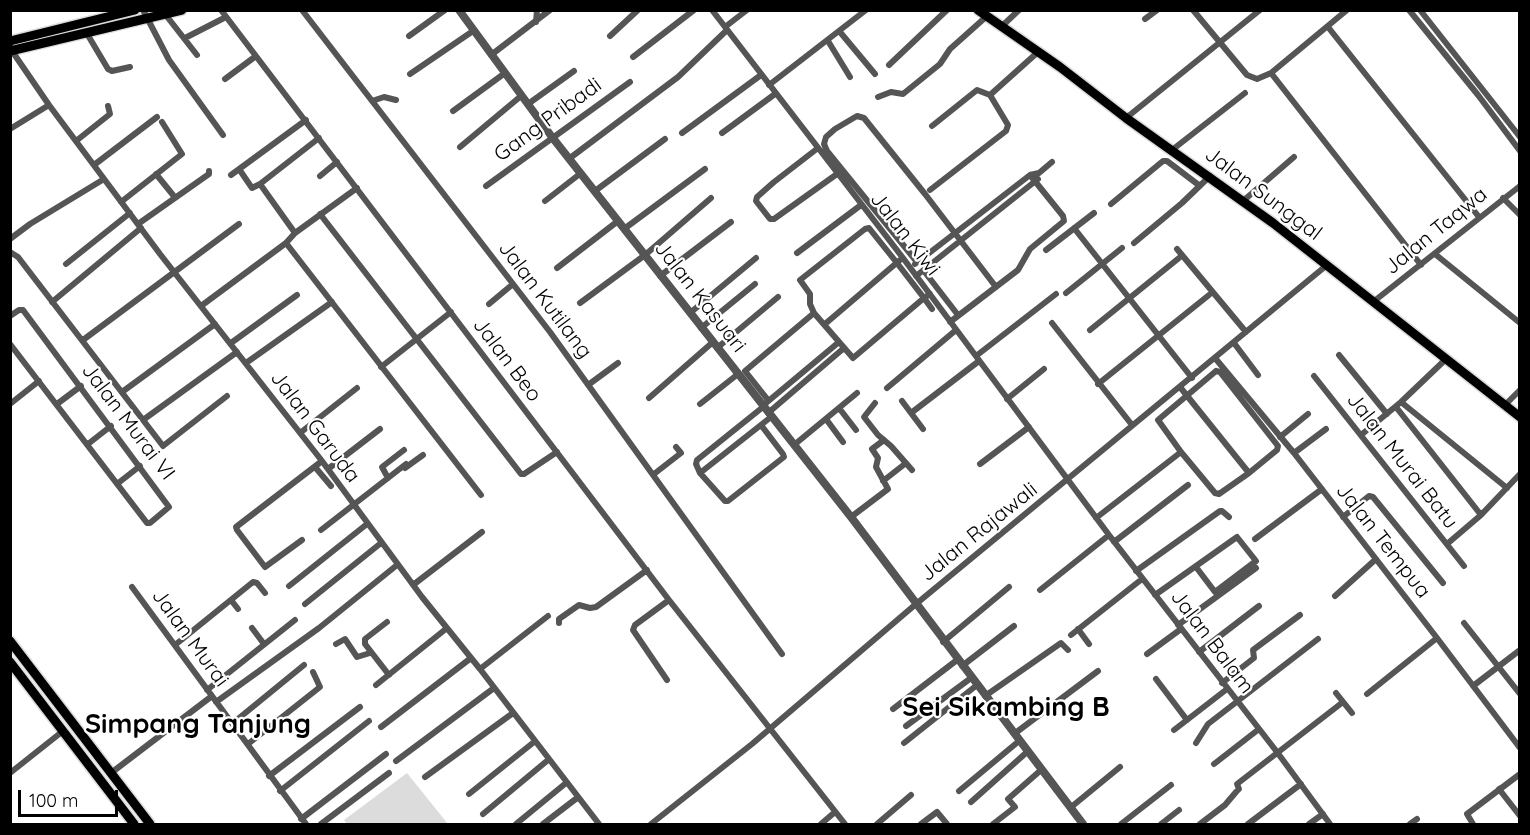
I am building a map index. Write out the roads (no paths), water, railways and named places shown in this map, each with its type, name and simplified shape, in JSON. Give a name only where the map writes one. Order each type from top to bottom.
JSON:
[{"type":"main road","points":[[11,47],[135,10]]},
{"type":"main road","points":[[11,47],[86,32],[144,14],[165,14],[182,10]]},
{"type":"main road","name":"Jalan Sunggal","points":[[978,10],[1125,118],[1210,176],[1520,417]]},
{"type":"main road","points":[[10,641],[150,825]]},
{"type":"main road","points":[[10,662],[134,825]]},
{"type":"street","name":"Jalan Beo","points":[[221,10],[669,600],[845,825]]},
{"type":"street","name":"Jalan Kutilang","points":[[302,10],[513,284],[654,474],[782,654]]},
{"type":"street","points":[[410,36],[446,10]]},
{"type":"street","name":"Jalan Kasuari","points":[[459,10],[521,96],[851,517],[970,678],[1083,825]]},
{"type":"street","points":[[536,22],[537,10]]},
{"type":"street","points":[[491,55],[550,10]]},
{"type":"street","points":[[610,36],[638,10]]},
{"type":"street","points":[[633,57],[694,10]]},
{"type":"street","name":"Jalan Kiwi","points":[[712,10],[1069,480]]},
{"type":"street","points":[[570,158],[678,77],[747,10]]},
{"type":"street","points":[[769,86],[866,10]]},
{"type":"street","points":[[889,65],[947,10]]},
{"type":"street","points":[[1001,27],[1019,10]]},
{"type":"street","points":[[1145,20],[1157,10]]},
{"type":"street","points":[[1193,10],[1251,78],[1257,79],[1271,73],[1347,10]]},
{"type":"street","points":[[1125,118],[1260,10]]},
{"type":"street","points":[[1409,10],[1520,137]]},
{"type":"street","points":[[1420,10],[1449,54]]},
{"type":"street","points":[[144,14],[169,60],[223,135]]},
{"type":"street","points":[[165,14],[198,55]]},
{"type":"street","points":[[878,97],[891,92],[903,94],[940,64],[950,49],[987,16]]},
{"type":"street","points":[[185,38],[226,17]]},
{"type":"street","points":[[1328,27],[1479,217]]},
{"type":"street","points":[[410,74],[473,31]]},
{"type":"street","points":[[86,32],[108,69],[112,71],[130,67]]},
{"type":"street","points":[[840,32],[875,74]]},
{"type":"street","points":[[828,41],[850,77]]},
{"type":"street","name":"Jalan Garuda","points":[[11,47],[49,105],[121,202],[322,461],[397,565],[599,825]]},
{"type":"street","points":[[990,96],[1038,52]]},
{"type":"street","points":[[225,79],[256,56]]},
{"type":"street","points":[[528,104],[574,71]]},
{"type":"street","points":[[453,111],[505,73]]},
{"type":"street","points":[[1271,73],[1421,265]]},
{"type":"street","points":[[682,133],[761,75]]},
{"type":"street","name":"Gang Pribadi","points":[[486,186],[552,136],[630,82]]},
{"type":"street","points":[[930,190],[1008,129],[1008,125],[990,96],[977,90],[932,126]]},
{"type":"street","points":[[1173,150],[1245,93]]},
{"type":"street","points":[[1481,93],[1520,151]]},
{"type":"street","points":[[722,133],[775,94]]},
{"type":"street","points":[[460,147],[521,96]]},
{"type":"street","points":[[372,101],[384,97],[396,100]]},
{"type":"street","points":[[10,129],[49,105]]},
{"type":"street","points":[[76,141],[110,114],[108,106]]},
{"type":"street","points":[[917,262],[827,151],[824,144],[825,137],[857,116],[864,118],[996,287]]},
{"type":"street","points":[[94,165],[157,117]]},
{"type":"street","points":[[231,175],[306,120]]},
{"type":"street","points":[[121,202],[182,154],[162,122]]},
{"type":"street","points":[[239,169],[252,188],[319,138]]},
{"type":"street","points":[[595,191],[665,139]]},
{"type":"street","points":[[818,148],[774,182],[757,197],[756,201],[770,219],[774,219],[837,174]]},
{"type":"street","points":[[1243,201],[1294,158]]},
{"type":"street","points":[[1111,204],[1163,161],[1167,161],[1200,186]]},
{"type":"street","points":[[320,176],[337,162]]},
{"type":"street","points":[[910,268],[1030,175],[1039,173],[1052,162]]},
{"type":"street","points":[[624,229],[705,169]]},
{"type":"street","points":[[52,302],[140,226],[209,174],[209,171]]},
{"type":"street","points":[[545,201],[581,173]]},
{"type":"street","points":[[916,276],[1036,182],[1039,173]]},
{"type":"street","points":[[156,174],[173,195]]},
{"type":"street","points":[[950,322],[1020,267],[1030,249],[1064,221],[1063,216],[1030,175]]},
{"type":"street","points":[[1134,243],[1210,176]]},
{"type":"street","points":[[10,239],[30,224],[104,179]]},
{"type":"street","points":[[260,184],[295,233]]},
{"type":"street","name":"Jalan Taqwa","points":[[1373,302],[1520,186]]},
{"type":"street","points":[[201,306],[357,188]]},
{"type":"street","points":[[580,303],[645,255],[711,198]]},
{"type":"street","points":[[1503,198],[1520,215]]},
{"type":"street","points":[[797,253],[861,205]]},
{"type":"street","points":[[66,264],[130,213]]},
{"type":"street","points":[[1046,250],[1094,213]]},
{"type":"street","points":[[320,214],[520,474],[524,474],[557,452]]},
{"type":"street","points":[[557,268],[618,222]]},
{"type":"street","points":[[660,276],[731,222]]},
{"type":"street","points":[[83,340],[239,224]]},
{"type":"street","points":[[1074,228],[1192,378]]},
{"type":"street","points":[[927,296],[853,358],[814,313],[810,304],[810,294],[800,280],[865,229],[871,230],[900,260],[927,296],[932,309]]},
{"type":"street","points":[[286,243],[481,495]]},
{"type":"street","points":[[1066,292],[1122,248]]},
{"type":"street","points":[[1177,249],[1246,332]]},
{"type":"street","points":[[10,252],[18,257],[163,446],[227,396]]},
{"type":"street","points":[[1435,254],[1520,323]]},
{"type":"street","points":[[690,313],[756,258]]},
{"type":"street","points":[[1090,330],[1179,258]]},
{"type":"street","points":[[825,324],[900,260]]},
{"type":"street","name":"Jalan Rajawali","points":[[651,825],[1327,265]]},
{"type":"street","points":[[924,270],[958,315]]},
{"type":"street","points":[[489,304],[513,284]]},
{"type":"street","points":[[701,328],[755,284]]},
{"type":"street","points":[[911,413],[1056,294]]},
{"type":"street","points":[[231,343],[297,295]]},
{"type":"street","points":[[1098,384],[1209,295]]},
{"type":"street","points":[[649,398],[778,297]]},
{"type":"street","points":[[246,363],[332,302]]},
{"type":"street","name":"Jalan Murai VI","points":[[10,316],[23,310],[170,506],[150,523],[147,522],[10,344]]},
{"type":"street","points":[[381,367],[451,312]]},
{"type":"street","points":[[767,409],[745,371],[814,313]]},
{"type":"street","points":[[1052,323],[1132,426]]},
{"type":"street","points":[[122,392],[215,324]]},
{"type":"street","points":[[887,388],[956,330]]},
{"type":"street","points":[[1234,343],[1258,375]]},
{"type":"street","points":[[761,425],[783,454],[783,458],[726,502],[700,473],[696,466],[697,460],[767,409],[842,345]]},
{"type":"street","points":[[700,473],[761,425],[767,409],[842,345]]},
{"type":"street","points":[[143,420],[237,352]]},
{"type":"street","points":[[1339,355],[1387,414]]},
{"type":"street","name":"Jalan Tempua","points":[[1215,358],[1294,453],[1520,748]]},
{"type":"street","points":[[1360,435],[1399,405],[1445,360]]},
{"type":"street","points":[[588,385],[618,363]]},
{"type":"street","points":[[1007,399],[1044,369]]},
{"type":"street","points":[[1215,372],[1220,372],[1278,446],[1277,450],[1222,493],[1217,494],[1181,452],[1158,420],[1186,396],[1215,372]]},
{"type":"street","points":[[700,404],[738,374]]},
{"type":"street","name":"Jalan Murai Batu","points":[[1314,376],[1464,566]]},
{"type":"street","points":[[10,404],[39,381]]},
{"type":"street","points":[[57,404],[81,386]]},
{"type":"street","points":[[1180,387],[1249,473]]},
{"type":"street","points":[[300,433],[357,388]]},
{"type":"street","points":[[1504,405],[1520,390]]},
{"type":"street","points":[[794,445],[857,393]]},
{"type":"street","points":[[902,401],[923,429]]},
{"type":"street","points":[[875,403],[864,416],[912,470]]},
{"type":"street","points":[[1399,405],[1507,488]]},
{"type":"street","points":[[1399,405],[1481,515]]},
{"type":"street","points":[[839,408],[856,430]]},
{"type":"street","points":[[1280,436],[1308,414]]},
{"type":"street","points":[[826,419],[843,442]]},
{"type":"street","points":[[88,444],[111,426]]},
{"type":"street","points":[[980,464],[1029,427]]},
{"type":"street","points":[[328,469],[380,429]]},
{"type":"street","points":[[1294,453],[1326,429]]},
{"type":"street","points":[[851,517],[888,489],[876,467],[878,458],[872,449],[884,440]]},
{"type":"street","points":[[654,474],[680,454],[676,447]]},
{"type":"street","points":[[388,478],[382,467],[404,450]]},
{"type":"street","points":[[1096,518],[1181,452]]},
{"type":"street","points":[[321,530],[423,455]]},
{"type":"street","points":[[302,540],[265,567],[236,527],[322,461]]},
{"type":"street","points":[[883,481],[906,463]]},
{"type":"street","points":[[354,506],[406,464]]},
{"type":"street","points":[[117,484],[140,466]]},
{"type":"street","points":[[315,467],[331,486]]},
{"type":"street","points":[[1447,544],[1481,515],[1520,474]]},
{"type":"street","name":"Jalan Balam","points":[[1069,480],[1109,536],[1277,752],[1330,825]]},
{"type":"street","points":[[1114,542],[1188,485]]},
{"type":"street","points":[[1255,539],[1322,489]]},
{"type":"street","points":[[1343,517],[1369,496],[1373,497],[1443,584]]},
{"type":"street","points":[[1136,571],[1216,513],[1222,511],[1229,517]]},
{"type":"street","points":[[289,586],[367,524]]},
{"type":"street","points":[[413,585],[482,532]]},
{"type":"street","points":[[1040,590],[1109,536]]},
{"type":"street","points":[[1155,595],[1238,537],[1256,561],[1215,592],[1196,567]]},
{"type":"street","points":[[305,604],[381,543]]},
{"type":"street","points":[[1335,596],[1376,559]]},
{"type":"street","points":[[111,773],[214,699],[319,628],[397,565]]},
{"type":"street","points":[[1147,654],[1256,568]]},
{"type":"street","points":[[559,623],[560,619],[579,606],[596,607],[647,570]]},
{"type":"street","points":[[1071,634],[1142,579]]},
{"type":"street","points":[[175,645],[255,582],[266,594]]},
{"type":"street","points":[[943,642],[1009,586]]},
{"type":"street","name":"Jalan Murai","points":[[132,587],[304,822]]},
{"type":"street","points":[[231,600],[238,609]]},
{"type":"street","points":[[668,680],[633,630],[669,600]]},
{"type":"street","points":[[1199,652],[1259,606]]},
{"type":"street","points":[[1174,730],[1254,658],[1253,650],[1300,615]]},
{"type":"street","points":[[480,669],[548,616]]},
{"type":"street","points":[[207,690],[295,620]]},
{"type":"street","points":[[387,622],[365,639],[365,644],[389,675]]},
{"type":"street","points":[[1464,623],[1520,694]]},
{"type":"street","points":[[893,710],[1014,626]]},
{"type":"street","points":[[252,628],[264,644]]},
{"type":"street","points":[[376,685],[447,628]]},
{"type":"street","points":[[1078,628],[1089,644]]},
{"type":"street","points":[[1367,694],[1437,638]]},
{"type":"street","points":[[336,644],[345,639],[357,657],[370,653]]},
{"type":"street","points":[[1196,743],[1205,728],[1318,639]]},
{"type":"street","points":[[985,696],[1061,643],[1068,650]]},
{"type":"street","points":[[1473,686],[1520,650]]},
{"type":"street","points":[[381,727],[471,658]]},
{"type":"street","points":[[232,723],[304,665]]},
{"type":"street","points":[[959,791],[1016,737],[1098,671]]},
{"type":"street","points":[[248,744],[319,688],[320,685],[313,672]]},
{"type":"street","points":[[906,726],[970,678]]},
{"type":"street","points":[[1156,679],[1187,720]]},
{"type":"street","points":[[904,743],[977,685]]},
{"type":"street","points":[[396,761],[494,688]]},
{"type":"street","points":[[1336,693],[1352,713]]},
{"type":"street","points":[[1200,825],[1225,805],[1239,789],[1237,784],[1343,702]]},
{"type":"street","points":[[269,776],[360,707]]},
{"type":"street","points":[[425,777],[513,713]]},
{"type":"street","points":[[280,791],[369,721]]},
{"type":"street","points":[[1214,764],[1259,729]]},
{"type":"street","points":[[10,773],[63,731]]},
{"type":"street","points":[[469,794],[534,742]]},
{"type":"street","points":[[971,802],[1027,752]]},
{"type":"street","points":[[304,822],[386,754]]},
{"type":"street","points":[[483,814],[548,760]]},
{"type":"street","points":[[1070,808],[1120,767]]},
{"type":"street","points":[[993,825],[1015,807],[1008,799],[1041,770]]},
{"type":"street","points":[[321,825],[389,773]]},
{"type":"street","points":[[1473,825],[1467,814],[1520,774]]},
{"type":"street","points":[[516,825],[566,783]]},
{"type":"street","points":[[1248,825],[1301,784]]},
{"type":"street","points":[[1121,825],[1171,785]]},
{"type":"street","points":[[1499,789],[1520,816]]},
{"type":"street","points":[[877,825],[912,795]]},
{"type":"street","points":[[543,825],[577,798]]},
{"type":"street","points":[[1161,825],[1179,810]]},
{"type":"street","points":[[821,825],[835,812]]},
{"type":"street","points":[[921,825],[937,812],[947,825]]},
{"type":"street","points":[[1310,825],[1323,814]]},
{"type":"street","points":[[1410,825],[1417,819]]},
{"type":"district","name":"Sei Sikambing B","points":[[1006,708]]},
{"type":"district","name":"Simpang Tanjung","points":[[198,725]]}]
